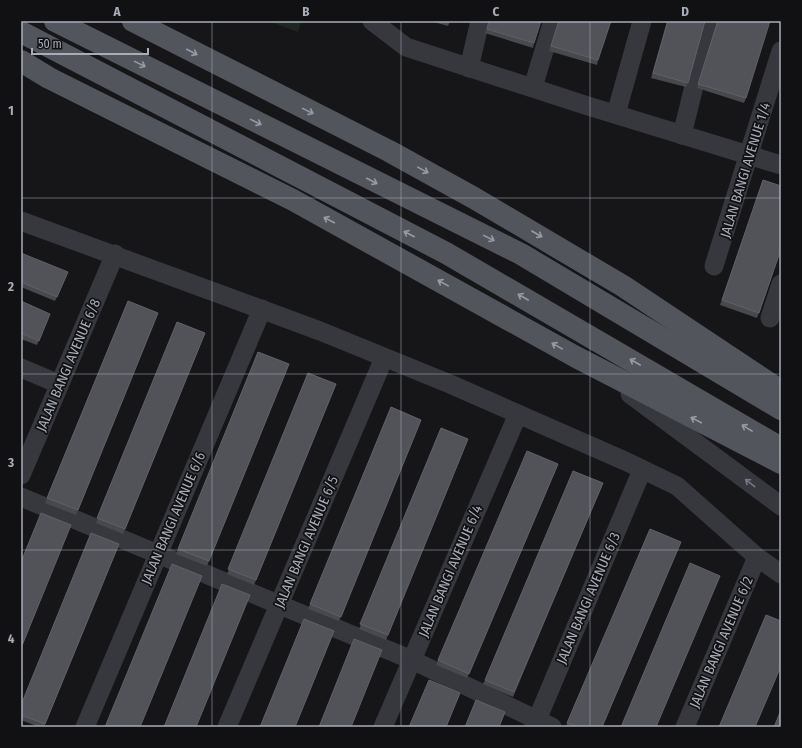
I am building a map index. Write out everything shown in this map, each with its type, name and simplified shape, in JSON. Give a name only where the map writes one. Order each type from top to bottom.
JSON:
[{"type":"main road","points":[[55,21],[521,254],[781,409]]},
{"type":"main road","points":[[132,21],[389,151],[480,202],[623,286],[781,391]]},
{"type":"main road","points":[[21,32],[446,253],[781,448]]},
{"type":"main road","points":[[21,61],[49,78],[299,204],[576,357],[781,463]]},
{"type":"street","points":[[372,21],[397,30],[406,47],[781,165]]},
{"type":"street","points":[[469,68],[480,21]]},
{"type":"street","points":[[533,87],[553,21]]},
{"type":"street","points":[[616,114],[642,21]]},
{"type":"street","points":[[682,135],[710,21]]},
{"type":"street","name":"JALAN BANGI AVENUE 1/4","points":[[714,266],[750,155],[781,51]]},
{"type":"street","points":[[21,221],[320,330],[518,414],[677,486],[757,558],[781,574]]},
{"type":"street","name":"JALAN BANGI AVENUE 6/8","points":[[21,475],[114,254]]},
{"type":"street","points":[[770,318],[781,284]]},
{"type":"street","name":"JALAN BANGI AVENUE 6/6","points":[[86,727],[262,309]]},
{"type":"street","points":[[576,357],[643,402],[781,506]]},
{"type":"street","name":"JALAN BANGI AVENUE 6/5","points":[[227,727],[384,358]]},
{"type":"street","points":[[21,368],[59,384]]},
{"type":"street","name":"JALAN BANGI AVENUE 6/4","points":[[383,727],[518,414]]},
{"type":"street","name":"JALAN BANGI AVENUE 6/3","points":[[541,725],[642,470]]},
{"type":"street","points":[[21,497],[412,660],[541,725]]},
{"type":"street","name":"JALAN BANGI AVENUE 6/2","points":[[686,727],[757,558]]},
{"type":"shaded area","points":[[268,21],[301,21],[298,32]]},
{"type":"building","points":[[489,21],[541,21],[534,43],[487,29]]},
{"type":"building","points":[[559,21],[611,21],[598,60],[551,46]]},
{"type":"building","points":[[668,21],[705,21],[688,83],[653,73]]},
{"type":"building","points":[[718,21],[770,21],[746,98],[698,84]]},
{"type":"building","points":[[763,180],[781,186],[781,249],[759,313],[722,300]]},
{"type":"building","points":[[21,253],[68,272],[57,297],[21,282]]},
{"type":"building","points":[[21,301],[50,314],[39,341],[21,333]]},
{"type":"building","points":[[128,301],[158,313],[78,510],[47,498]]},
{"type":"building","points":[[177,322],[205,333],[125,529],[97,518]]},
{"type":"building","points":[[258,352],[289,364],[209,561],[178,549]]},
{"type":"building","points":[[308,373],[336,384],[256,580],[228,569]]},
{"type":"building","points":[[391,407],[421,420],[341,617],[310,604]]},
{"type":"building","points":[[441,428],[468,439],[388,635],[360,624]]},
{"type":"building","points":[[527,451],[558,464],[469,674],[438,660]]},
{"type":"building","points":[[573,471],[603,483],[514,692],[485,680]]},
{"type":"building","points":[[41,513],[71,525],[21,648],[21,562]]},
{"type":"building","points":[[650,529],[681,542],[602,727],[578,727],[567,723]]},
{"type":"building","points":[[91,533],[119,544],[45,724],[21,715],[21,705]]},
{"type":"building","points":[[690,563],[720,576],[656,727],[621,727]]},
{"type":"building","points":[[172,564],[202,576],[140,727],[105,727]]},
{"type":"building","points":[[222,584],[250,595],[196,727],[164,727]]},
{"type":"building","points":[[766,615],[781,621],[781,666],[755,727],[719,727]]},
{"type":"building","points":[[304,619],[334,631],[295,727],[260,727]]},
{"type":"building","points":[[354,639],[382,650],[351,727],[319,727]]},
{"type":"building","points":[[429,680],[460,693],[446,727],[409,727]]},
{"type":"building","points":[[476,700],[505,712],[499,727],[465,727]]},
{"type":"building","points":[[781,710],[781,727],[774,727]]}]
